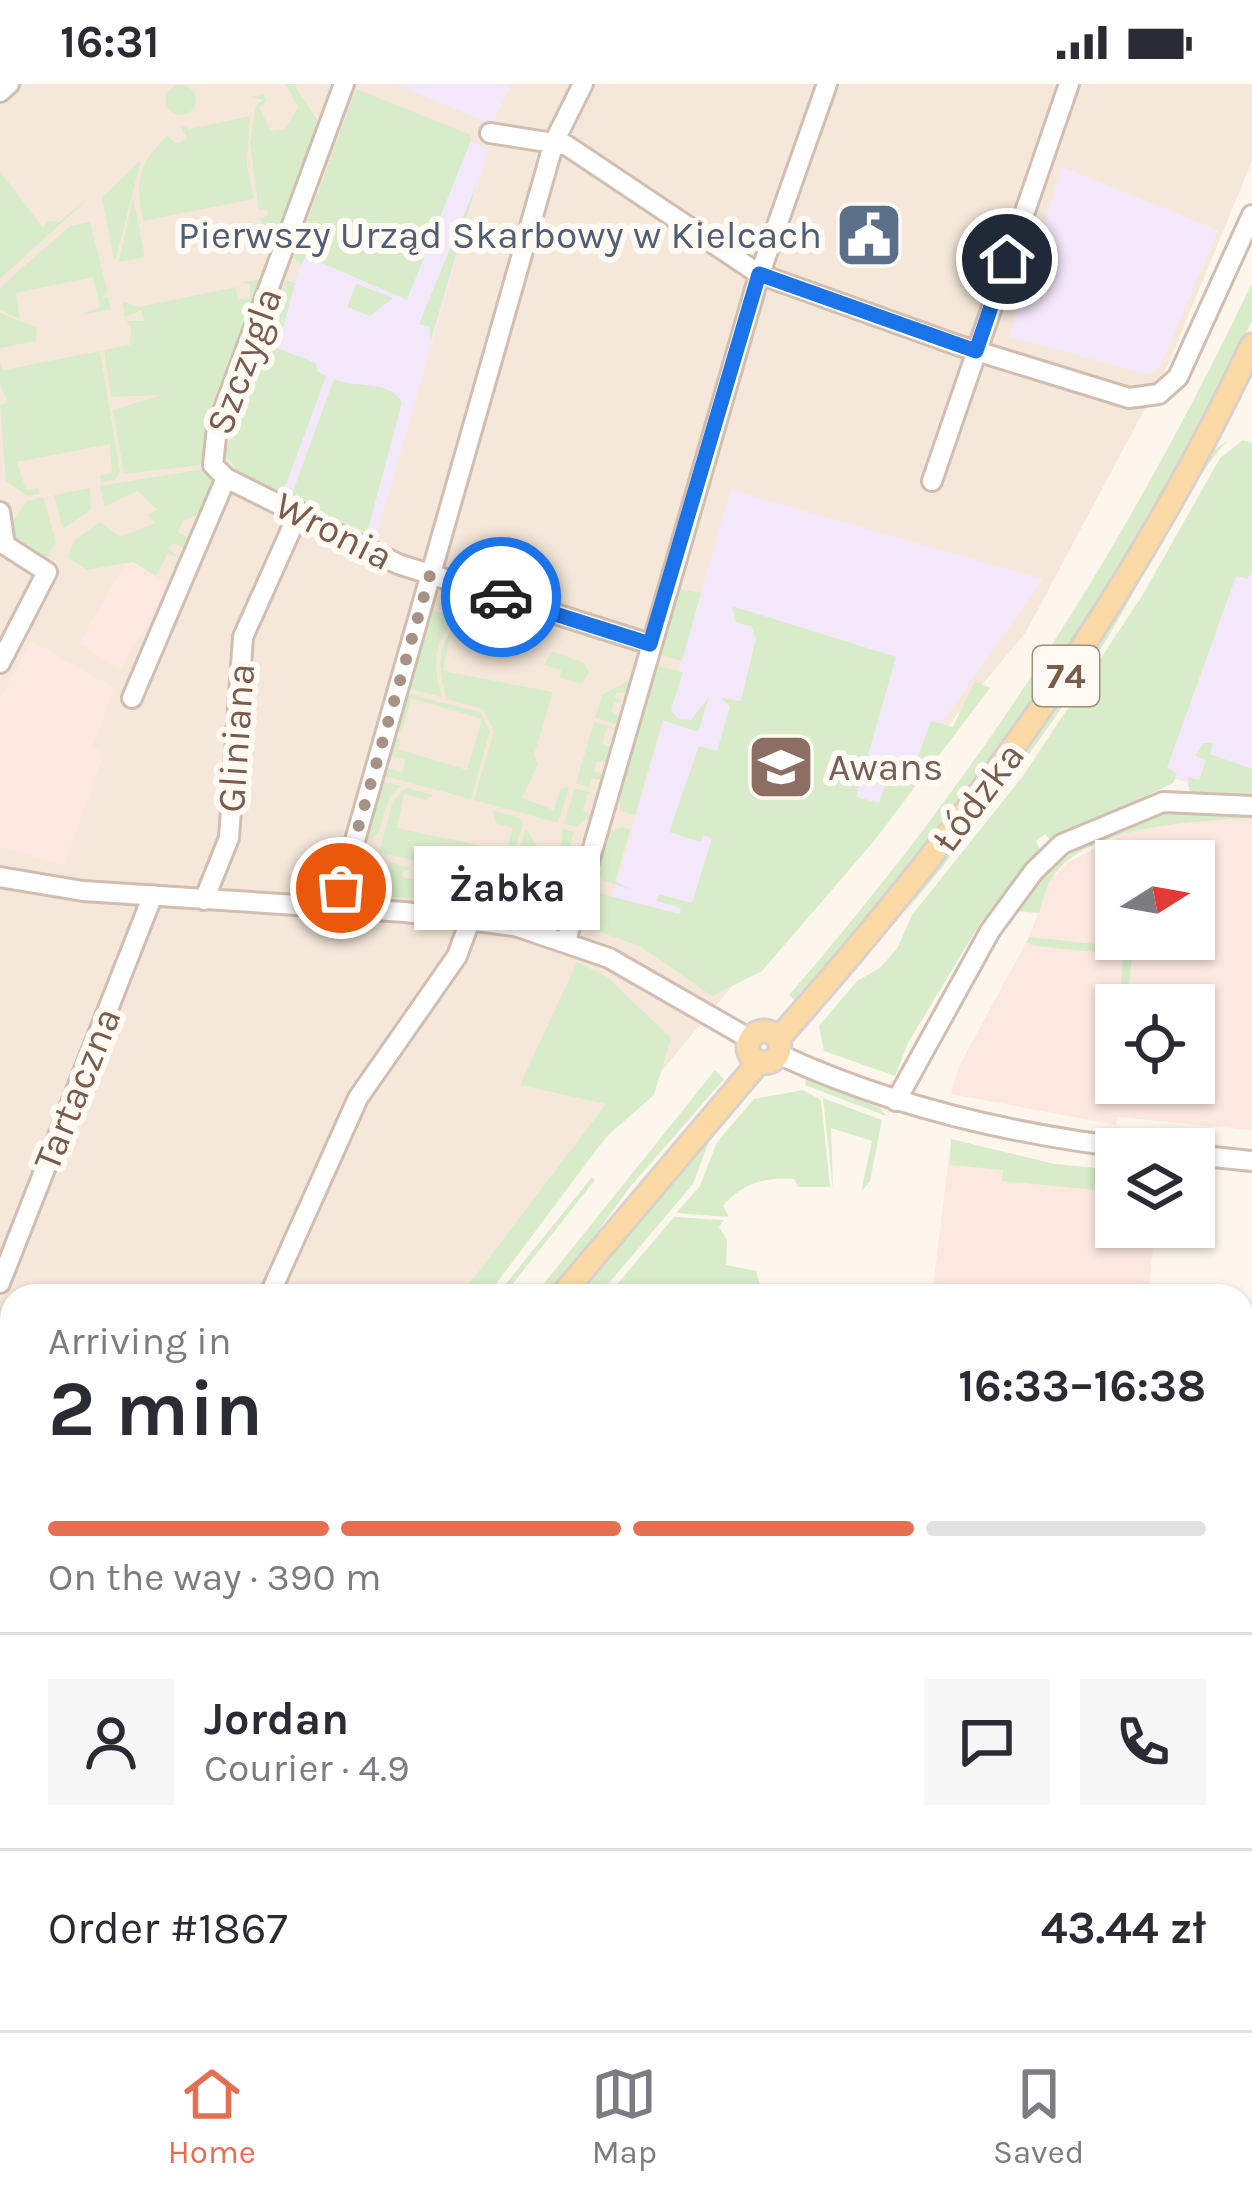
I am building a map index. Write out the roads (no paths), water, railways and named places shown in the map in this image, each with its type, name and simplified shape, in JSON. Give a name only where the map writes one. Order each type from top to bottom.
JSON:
[{"type":"main road","name":"Łódzka","points":[[571,1284],[772,1052],[1030,730],[1170,507],[1252,345]]},
{"type":"main road","points":[[749,1039],[764,1031],[772,1052]]},
{"type":"street","points":[[0,92],[9,84]]},
{"type":"street","name":"Szczygla","points":[[132,698],[226,478],[212,463],[212,445],[344,84]]},
{"type":"street","points":[[336,907],[554,142],[583,84]]},
{"type":"street","points":[[566,940],[759,274],[827,84]]},
{"type":"street","points":[[932,481],[1069,84]]},
{"type":"street","points":[[490,133],[572,148],[759,274],[1110,394],[1151,397],[1178,377],[1252,215]]},
{"type":"street","name":"Wronia","points":[[226,478],[370,552],[650,644]]},
{"type":"street","points":[[0,512],[4,545],[47,572],[0,663]]},
{"type":"street","name":"Gliniana","points":[[204,899],[231,817],[241,649],[268,573],[299,512]]},
{"type":"street","points":[[896,1101],[990,931],[1034,871],[1062,844],[1163,802],[1252,806]]},
{"type":"street","points":[[0,878],[153,895],[471,918],[566,940],[609,958],[749,1039]]},
{"type":"street","name":"Tartaczna","points":[[0,1283],[153,895]]},
{"type":"street","points":[[274,1284],[358,1098],[457,956],[471,918]]},
{"type":"street","points":[[772,1052],[896,1101],[1018,1132],[1095,1143]]},
{"type":"street","points":[[1215,1157],[1252,1161]]},
{"type":"place","name":"Pierwszy Urząd Skarbowy w Kielcach","points":[[869,235]]},
{"type":"place","name":"Awans","points":[[781,767]]},
{"type":"place","name":"Żabka","points":[[341,888]]}]
